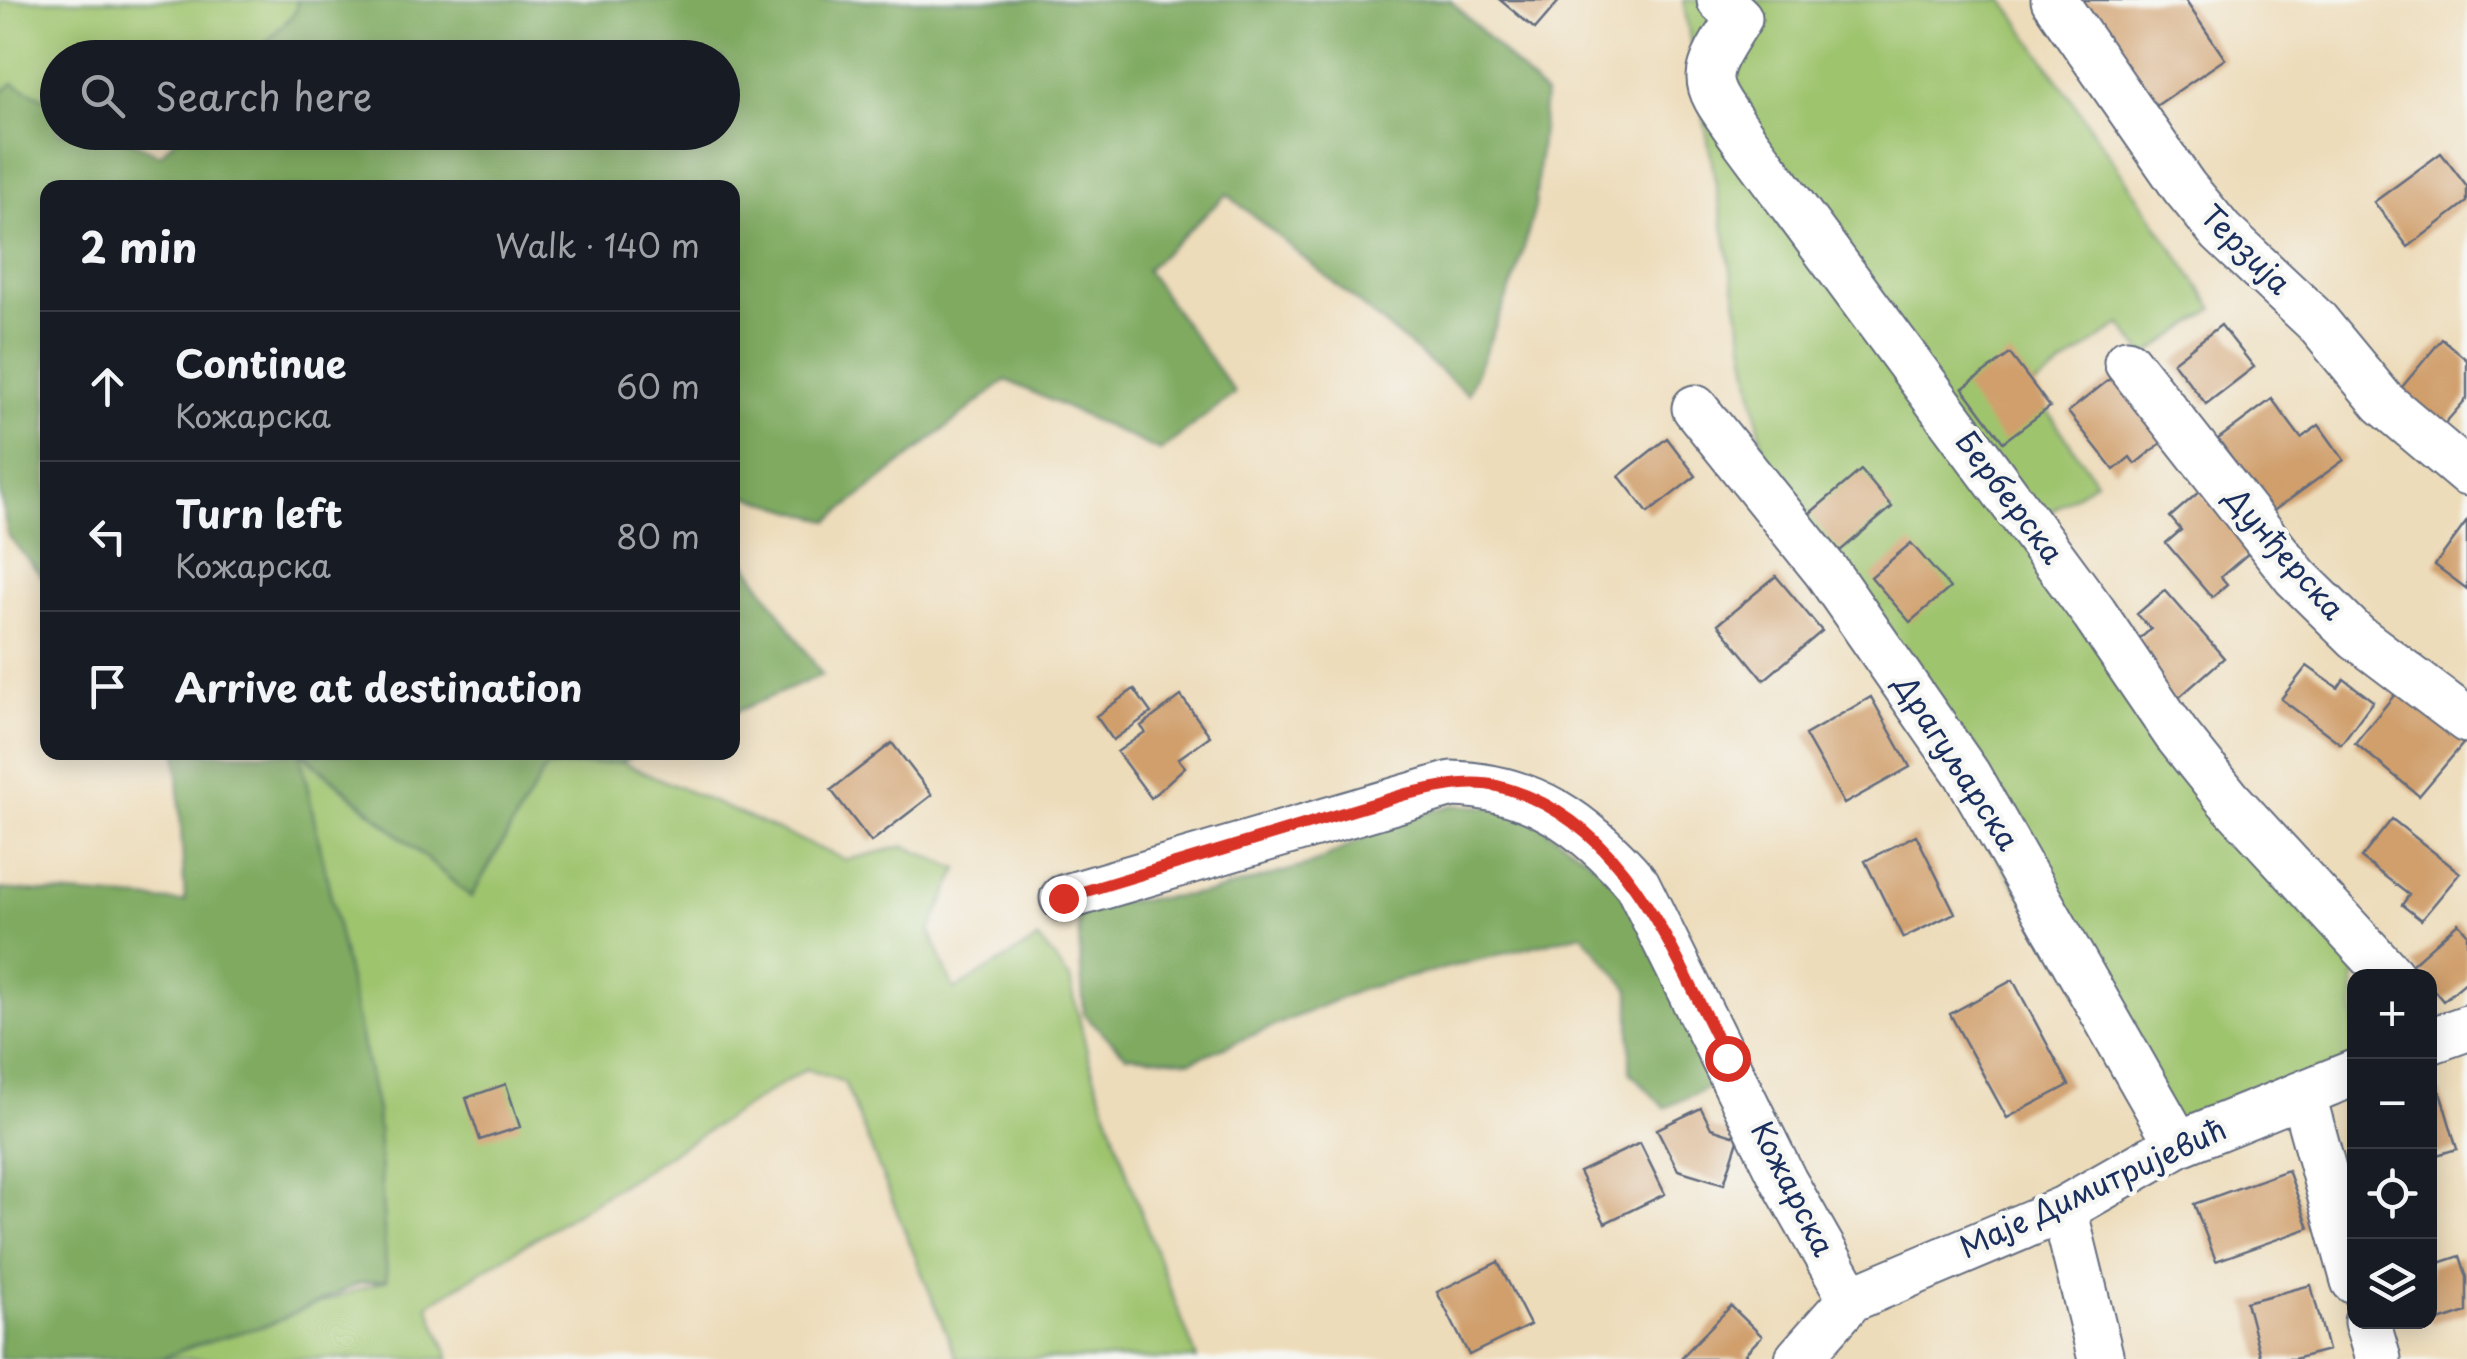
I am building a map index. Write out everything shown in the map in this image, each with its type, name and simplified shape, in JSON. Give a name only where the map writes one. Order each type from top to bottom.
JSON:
[{"type":"street","name":"Терзија","points":[[2054,0],[2184,187],[2222,232],[2317,322],[2382,402],[2467,473]]},
{"type":"street","name":"Берберска","points":[[1737,6],[1708,68],[1708,88],[2094,614],[2176,734],[2228,799],[2385,969]]},
{"type":"street","name":"Дунђерска","points":[[2127,362],[2296,577],[2357,636],[2467,720]]},
{"type":"street","name":"Драгуљарска","points":[[1694,408],[1826,571],[1966,774],[2178,1144]]},
{"type":"street","name":"Кожарска","points":[[1063,898],[1452,784],[1496,785],[1536,801],[1572,822],[1612,855],[1638,884],[1784,1180],[1851,1299]]},
{"type":"street","name":"Маје Димитријевић","points":[[1798,1359],[1851,1299],[2064,1209],[2178,1144],[2347,1076]]},
{"type":"street","points":[[2303,1096],[2347,1256]]},
{"type":"street","points":[[2064,1209],[2101,1359]]},
{"type":"street","points":[[2368,1329],[2378,1359]]},
{"type":"green space","points":[[0,0],[297,0],[296,11],[268,40],[40,40],[40,96],[13,83],[0,94]]},
{"type":"green space","points":[[297,0],[1450,0],[1545,95],[1535,207],[1517,273],[1468,394],[1227,194],[1146,270],[1235,393],[1160,451],[1006,380],[829,521],[740,494],[740,180],[40,180],[40,574],[8,536],[0,492],[0,94],[13,83],[40,96],[40,150],[150,150],[160,155],[165,150],[740,150],[740,40],[268,40],[296,11]]},
{"type":"green space","points":[[1683,0],[2004,0],[2214,309],[2145,356],[2121,324],[2032,388],[2096,481],[2030,526],[2384,969],[2347,969],[2347,1076],[2178,1144],[1772,500]]},
{"type":"green space","points":[[740,554],[822,675],[740,710]]},
{"type":"green space","points":[[177,760],[302,760],[377,1111],[387,1280],[360,1283],[271,1324],[191,1346],[162,1359],[0,1359],[0,889],[185,902]]},
{"type":"green space","points":[[302,760],[309,760],[471,897],[546,768],[621,762],[846,860],[905,846],[958,869],[930,931],[954,990],[1039,939],[1070,979],[1089,1060],[1141,1213],[1197,1359],[957,1359],[844,1082],[806,1069],[428,1305],[450,1359],[157,1359],[387,1280],[377,1111]]},
{"type":"green space","points":[[311,760],[626,760],[546,768],[471,897]]},
{"type":"green space","points":[[1453,805],[1497,807],[1536,822],[1612,876],[1729,1077],[1665,1108],[1630,1072],[1630,990],[1582,934],[1362,989],[1191,1061],[1126,1055],[1084,1015],[1077,906],[1210,893],[1315,863],[1398,820]]},
{"type":"building","points":[[1500,0],[1560,0],[1535,29]]},
{"type":"building","points":[[2076,0],[2185,0],[2225,59],[2150,110]]},
{"type":"building","points":[[2441,153],[2467,187],[2467,202],[2408,247],[2374,202]]},
{"type":"building","points":[[2221,325],[2254,367],[2206,404],[2173,362]]},
{"type":"building","points":[[2442,339],[2467,360],[2467,398],[2440,429],[2397,393]]},
{"type":"building","points":[[2010,354],[2050,407],[2003,442],[1963,388]]},
{"type":"building","points":[[2120,371],[2171,435],[2135,464],[2130,457],[2114,470],[2068,412]]},
{"type":"building","points":[[2272,399],[2301,438],[2319,425],[2344,460],[2272,512],[2218,439]]},
{"type":"building","points":[[1667,438],[1696,476],[1648,513],[1619,476]]},
{"type":"building","points":[[1861,470],[1892,507],[1840,551],[1809,514]]},
{"type":"building","points":[[2200,491],[2251,551],[2221,577],[2227,584],[2212,597],[2166,543],[2181,530],[2170,517]]},
{"type":"building","points":[[2467,521],[2467,589],[2435,565]]},
{"type":"building","points":[[1911,543],[1950,588],[1910,622],[1871,577]]},
{"type":"building","points":[[1776,576],[1822,631],[1764,680],[1718,624]]},
{"type":"building","points":[[2165,590],[2224,658],[2174,702],[2128,649],[2151,629],[2137,614]]},
{"type":"building","points":[[2307,666],[2338,688],[2344,679],[2373,701],[2341,744],[2281,699]]},
{"type":"building","points":[[2405,682],[2467,739],[2419,796],[2355,743]]},
{"type":"building","points":[[1134,689],[1151,713],[1113,740],[1096,716]]},
{"type":"building","points":[[1181,696],[1210,736],[1178,759],[1185,767],[1151,798],[1117,752],[1145,732],[1141,726]]},
{"type":"building","points":[[1871,697],[1910,767],[1844,804],[1805,735]]},
{"type":"building","points":[[892,743],[932,795],[871,842],[831,790]]},
{"type":"building","points":[[2392,819],[2460,873],[2421,920],[2402,905],[2409,895],[2361,858]]},
{"type":"building","points":[[1916,835],[1955,913],[1903,938],[1865,861]]},
{"type":"building","points":[[2458,923],[2467,933],[2467,981],[2443,1001],[2437,994],[2437,969],[2417,969],[2412,964]]},
{"type":"building","points":[[2013,980],[2069,1085],[2007,1118],[1950,1014]]},
{"type":"building","points":[[506,1084],[520,1127],[480,1140],[466,1098]]},
{"type":"building","points":[[2440,1092],[2457,1149],[2437,1155],[2437,1149]]},
{"type":"building","points":[[1701,1108],[1711,1128],[1739,1137],[1724,1184],[1678,1170],[1657,1129]]},
{"type":"building","points":[[1640,1143],[1665,1194],[1605,1223],[1579,1172]]},
{"type":"building","points":[[2288,1170],[2309,1228],[2216,1261],[2194,1204]]},
{"type":"building","points":[[2460,1256],[2467,1277],[2467,1312],[2437,1322],[2437,1264]]},
{"type":"building","points":[[1498,1262],[1530,1325],[1469,1355],[1437,1292]]},
{"type":"building","points":[[2311,1285],[2328,1350],[2294,1359],[2261,1359],[2246,1302]]},
{"type":"building","points":[[1731,1306],[1762,1336],[1745,1354],[1751,1359],[1680,1359]]},
{"type":"route","points":[[1063,898],[1406,794],[1452,784],[1496,785],[1536,801],[1572,822],[1612,855],[1638,884],[1727,1058]]}]
